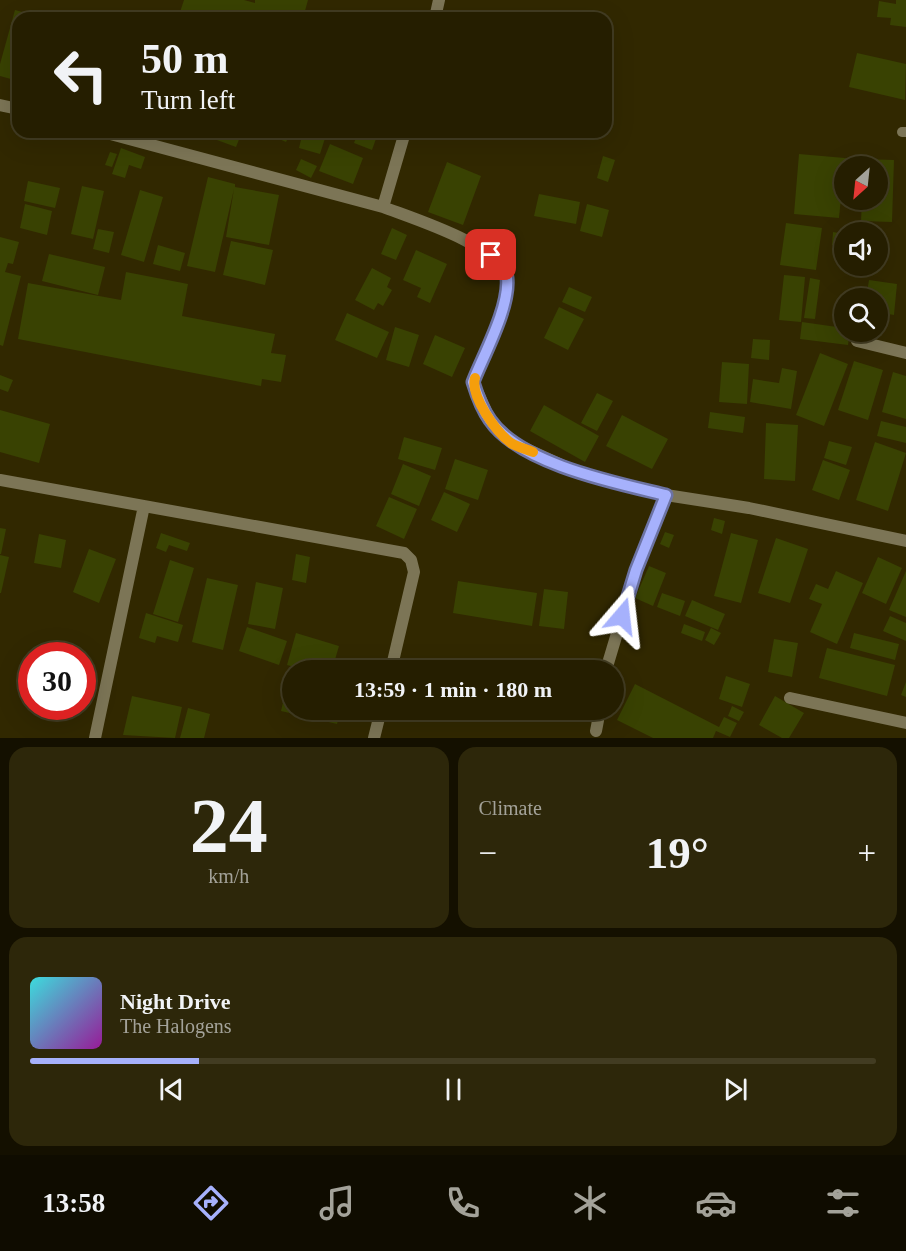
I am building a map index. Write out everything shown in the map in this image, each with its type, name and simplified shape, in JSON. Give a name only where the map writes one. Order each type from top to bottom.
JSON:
[{"type":"street","points":[[125,138],[383,207],[472,244],[491,255],[503,267],[507,278],[505,300],[473,382],[490,420],[511,442],[581,474],[666,495],[749,508],[906,541]]},
{"type":"street","points":[[383,207],[403,138]]},
{"type":"street","points":[[861,342],[906,353]]},
{"type":"street","points":[[0,480],[404,553],[411,560],[414,572],[393,660]]},
{"type":"street","points":[[609,660],[636,570],[666,495]]},
{"type":"street","points":[[95,738],[144,506]]},
{"type":"street","points":[[790,698],[906,723]]},
{"type":"street","points":[[374,738],[378,720]]},
{"type":"street","points":[[596,731],[598,720]]},
{"type":"building","points":[[184,0],[244,0],[255,3],[255,0],[308,0],[305,12],[180,12]]},
{"type":"building","points":[[896,0],[906,0],[906,27],[890,25],[891,18],[877,17],[879,1],[896,4]]},
{"type":"building","points":[[12,21],[12,79],[0,76],[0,64]]},
{"type":"building","points":[[857,53],[906,64],[905,100],[849,87]]},
{"type":"building","points":[[211,138],[240,138],[236,147]]},
{"type":"building","points":[[302,138],[325,138],[320,154],[299,148]]},
{"type":"building","points":[[356,138],[376,138],[372,150],[354,143]]},
{"type":"building","points":[[330,144],[363,158],[353,184],[319,171]]},
{"type":"building","points":[[121,148],[145,157],[141,169],[129,165],[125,178],[112,174]]},
{"type":"building","points":[[110,152],[117,154],[112,167],[105,165]]},
{"type":"building","points":[[799,154],[834,157],[834,210],[840,210],[839,218],[794,214]]},
{"type":"building","points":[[603,156],[615,160],[608,182],[597,178]]},
{"type":"building","points":[[301,159],[317,166],[311,178],[296,170]]},
{"type":"building","points":[[888,160],[894,160],[892,222],[861,221],[862,210],[888,210]]},
{"type":"building","points":[[447,162],[481,176],[463,225],[428,212]]},
{"type":"building","points":[[208,177],[235,184],[235,187],[279,195],[269,245],[226,237],[234,189],[215,272],[187,266]]},
{"type":"building","points":[[28,181],[60,188],[55,208],[24,201]]},
{"type":"building","points":[[82,186],[104,191],[93,239],[71,234]]},
{"type":"building","points":[[140,190],[163,197],[144,262],[121,255]]},
{"type":"building","points":[[539,194],[580,202],[576,224],[534,216]]},
{"type":"building","points":[[25,204],[52,211],[47,235],[20,228]]},
{"type":"building","points":[[587,204],[609,210],[602,237],[580,231]]},
{"type":"building","points":[[786,223],[822,228],[816,270],[780,265]]},
{"type":"building","points":[[392,228],[407,235],[396,260],[381,254]]},
{"type":"building","points":[[98,229],[114,232],[109,253],[93,249]]},
{"type":"building","points":[[0,237],[19,242],[13,264],[8,263],[5,272],[21,276],[3,346],[0,345]]},
{"type":"building","points":[[231,241],[273,250],[265,285],[223,275]]},
{"type":"building","points":[[158,245],[185,253],[180,271],[153,264]]},
{"type":"building","points":[[416,250],[447,264],[430,303],[417,297],[421,288],[403,280]]},
{"type":"building","points":[[49,254],[105,267],[98,295],[42,281]]},
{"type":"building","points":[[372,268],[391,278],[387,287],[392,290],[383,306],[378,303],[374,310],[355,300]]},
{"type":"building","points":[[126,272],[188,284],[182,316],[275,334],[271,353],[286,355],[281,382],[262,379],[261,386],[18,339],[28,283],[121,300]]},
{"type":"building","points":[[784,275],[805,277],[801,322],[779,320]]},
{"type":"building","points":[[810,278],[820,280],[815,319],[804,318]]},
{"type":"building","points":[[869,280],[897,284],[894,315],[888,314],[888,288],[868,288]]},
{"type":"building","points":[[569,287],[592,297],[585,312],[562,302]]},
{"type":"building","points":[[559,307],[584,319],[568,350],[544,338]]},
{"type":"building","points":[[347,313],[389,332],[377,358],[335,340]]},
{"type":"building","points":[[802,322],[834,327],[834,342],[848,342],[848,345],[800,339]]},
{"type":"building","points":[[395,327],[419,335],[409,367],[386,360]]},
{"type":"building","points":[[435,335],[465,348],[452,377],[423,364]]},
{"type":"building","points":[[753,339],[770,340],[769,360],[751,358]]},
{"type":"building","points":[[820,353],[848,364],[824,426],[796,415]]},
{"type":"building","points":[[854,361],[883,370],[868,420],[838,410]]},
{"type":"building","points":[[722,362],[749,364],[747,404],[719,402]]},
{"type":"building","points":[[782,368],[797,371],[791,409],[750,402],[753,379],[779,383]]},
{"type":"building","points":[[893,372],[906,376],[906,419],[882,412]]},
{"type":"building","points":[[0,375],[13,380],[8,392],[0,389]]},
{"type":"building","points":[[597,393],[613,401],[597,431],[581,423]]},
{"type":"building","points":[[544,405],[599,436],[585,462],[530,431]]},
{"type":"building","points":[[0,410],[50,424],[39,463],[0,452]]},
{"type":"building","points":[[710,412],[745,417],[743,433],[708,428]]},
{"type":"building","points":[[622,415],[668,439],[652,469],[606,446]]},
{"type":"building","points":[[881,421],[906,427],[906,443],[877,436]]},
{"type":"building","points":[[766,423],[798,425],[795,481],[764,479]]},
{"type":"building","points":[[404,437],[442,448],[435,470],[398,459]]},
{"type":"building","points":[[829,441],[852,447],[846,465],[824,458]]},
{"type":"building","points":[[875,442],[906,453],[888,511],[856,500]]},
{"type":"building","points":[[455,459],[488,470],[478,500],[445,489]]},
{"type":"building","points":[[823,460],[850,470],[839,500],[812,490]]},
{"type":"building","points":[[403,464],[431,476],[419,506],[391,494]]},
{"type":"building","points":[[444,492],[470,504],[457,532],[431,520]]},
{"type":"building","points":[[389,497],[417,509],[404,539],[376,526]]},
{"type":"building","points":[[714,518],[725,521],[722,534],[711,530]]},
{"type":"building","points":[[0,528],[6,529],[1,554],[0,554]]},
{"type":"building","points":[[665,532],[674,535],[669,548],[660,544]]},
{"type":"building","points":[[161,533],[190,543],[187,551],[169,545],[166,552],[156,548]]},
{"type":"building","points":[[731,533],[758,540],[741,603],[714,596]]},
{"type":"building","points":[[39,534],[66,540],[61,568],[34,563]]},
{"type":"building","points":[[776,538],[808,549],[790,603],[758,593]]},
{"type":"building","points":[[89,549],[116,559],[99,603],[73,592]]},
{"type":"building","points":[[296,554],[310,557],[306,583],[292,580]]},
{"type":"building","points":[[0,555],[9,557],[1,593],[0,593]]},
{"type":"building","points":[[878,557],[902,568],[886,604],[862,593]]},
{"type":"building","points":[[170,560],[194,568],[178,622],[153,614]]},
{"type":"building","points":[[649,566],[666,573],[653,606],[635,598]]},
{"type":"building","points":[[836,571],[863,583],[837,644],[810,632],[822,604],[809,599],[816,584],[828,589]]},
{"type":"building","points":[[906,571],[906,617],[889,610]]},
{"type":"building","points":[[207,578],[238,585],[223,650],[192,642]]},
{"type":"building","points":[[458,581],[537,593],[532,626],[453,613]]},
{"type":"building","points":[[256,582],[283,588],[275,629],[248,624]]},
{"type":"building","points":[[544,589],[568,592],[564,629],[539,626]]},
{"type":"building","points":[[662,593],[685,601],[680,616],[657,607]]},
{"type":"building","points":[[692,600],[725,614],[718,630],[685,616]]},
{"type":"building","points":[[146,613],[183,625],[178,642],[157,636],[155,643],[139,638]]},
{"type":"building","points":[[890,616],[906,623],[906,641],[883,631]]},
{"type":"building","points":[[684,624],[705,632],[702,641],[681,633]]},
{"type":"building","points":[[247,627],[287,641],[279,665],[239,651]]},
{"type":"building","points":[[711,628],[721,633],[714,645],[705,640]]},
{"type":"building","points":[[296,633],[339,646],[335,660],[288,660]]},
{"type":"building","points":[[854,633],[899,644],[895,660],[850,648]]},
{"type":"building","points":[[774,639],[798,643],[792,677],[768,672]]},
{"type":"building","points":[[827,648],[895,665],[887,696],[819,678]]},
{"type":"building","points":[[726,676],[750,684],[742,707],[719,699]]},
{"type":"building","points":[[906,682],[906,697],[901,695]]},
{"type":"building","points":[[635,684],[719,727],[724,717],[737,723],[730,737],[716,731],[713,738],[653,738],[617,720],[624,720],[624,706]]},
{"type":"building","points":[[132,696],[182,707],[175,738],[123,735]]},
{"type":"building","points":[[775,696],[804,713],[789,738],[782,738],[759,725]]},
{"type":"building","points":[[732,706],[744,712],[739,721],[728,716]]},
{"type":"building","points":[[188,708],[210,714],[204,738],[180,738]]},
{"type":"building","points":[[320,720],[338,720],[337,724]]},
{"type":"slow traffic","points":[[475,378],[473,382],[478,398],[490,420],[511,442],[533,452]]},
{"type":"route","points":[[491,255],[503,267],[507,278],[505,300],[473,382],[478,398],[490,420],[511,442],[581,474],[666,495],[636,570],[622,616]]}]
